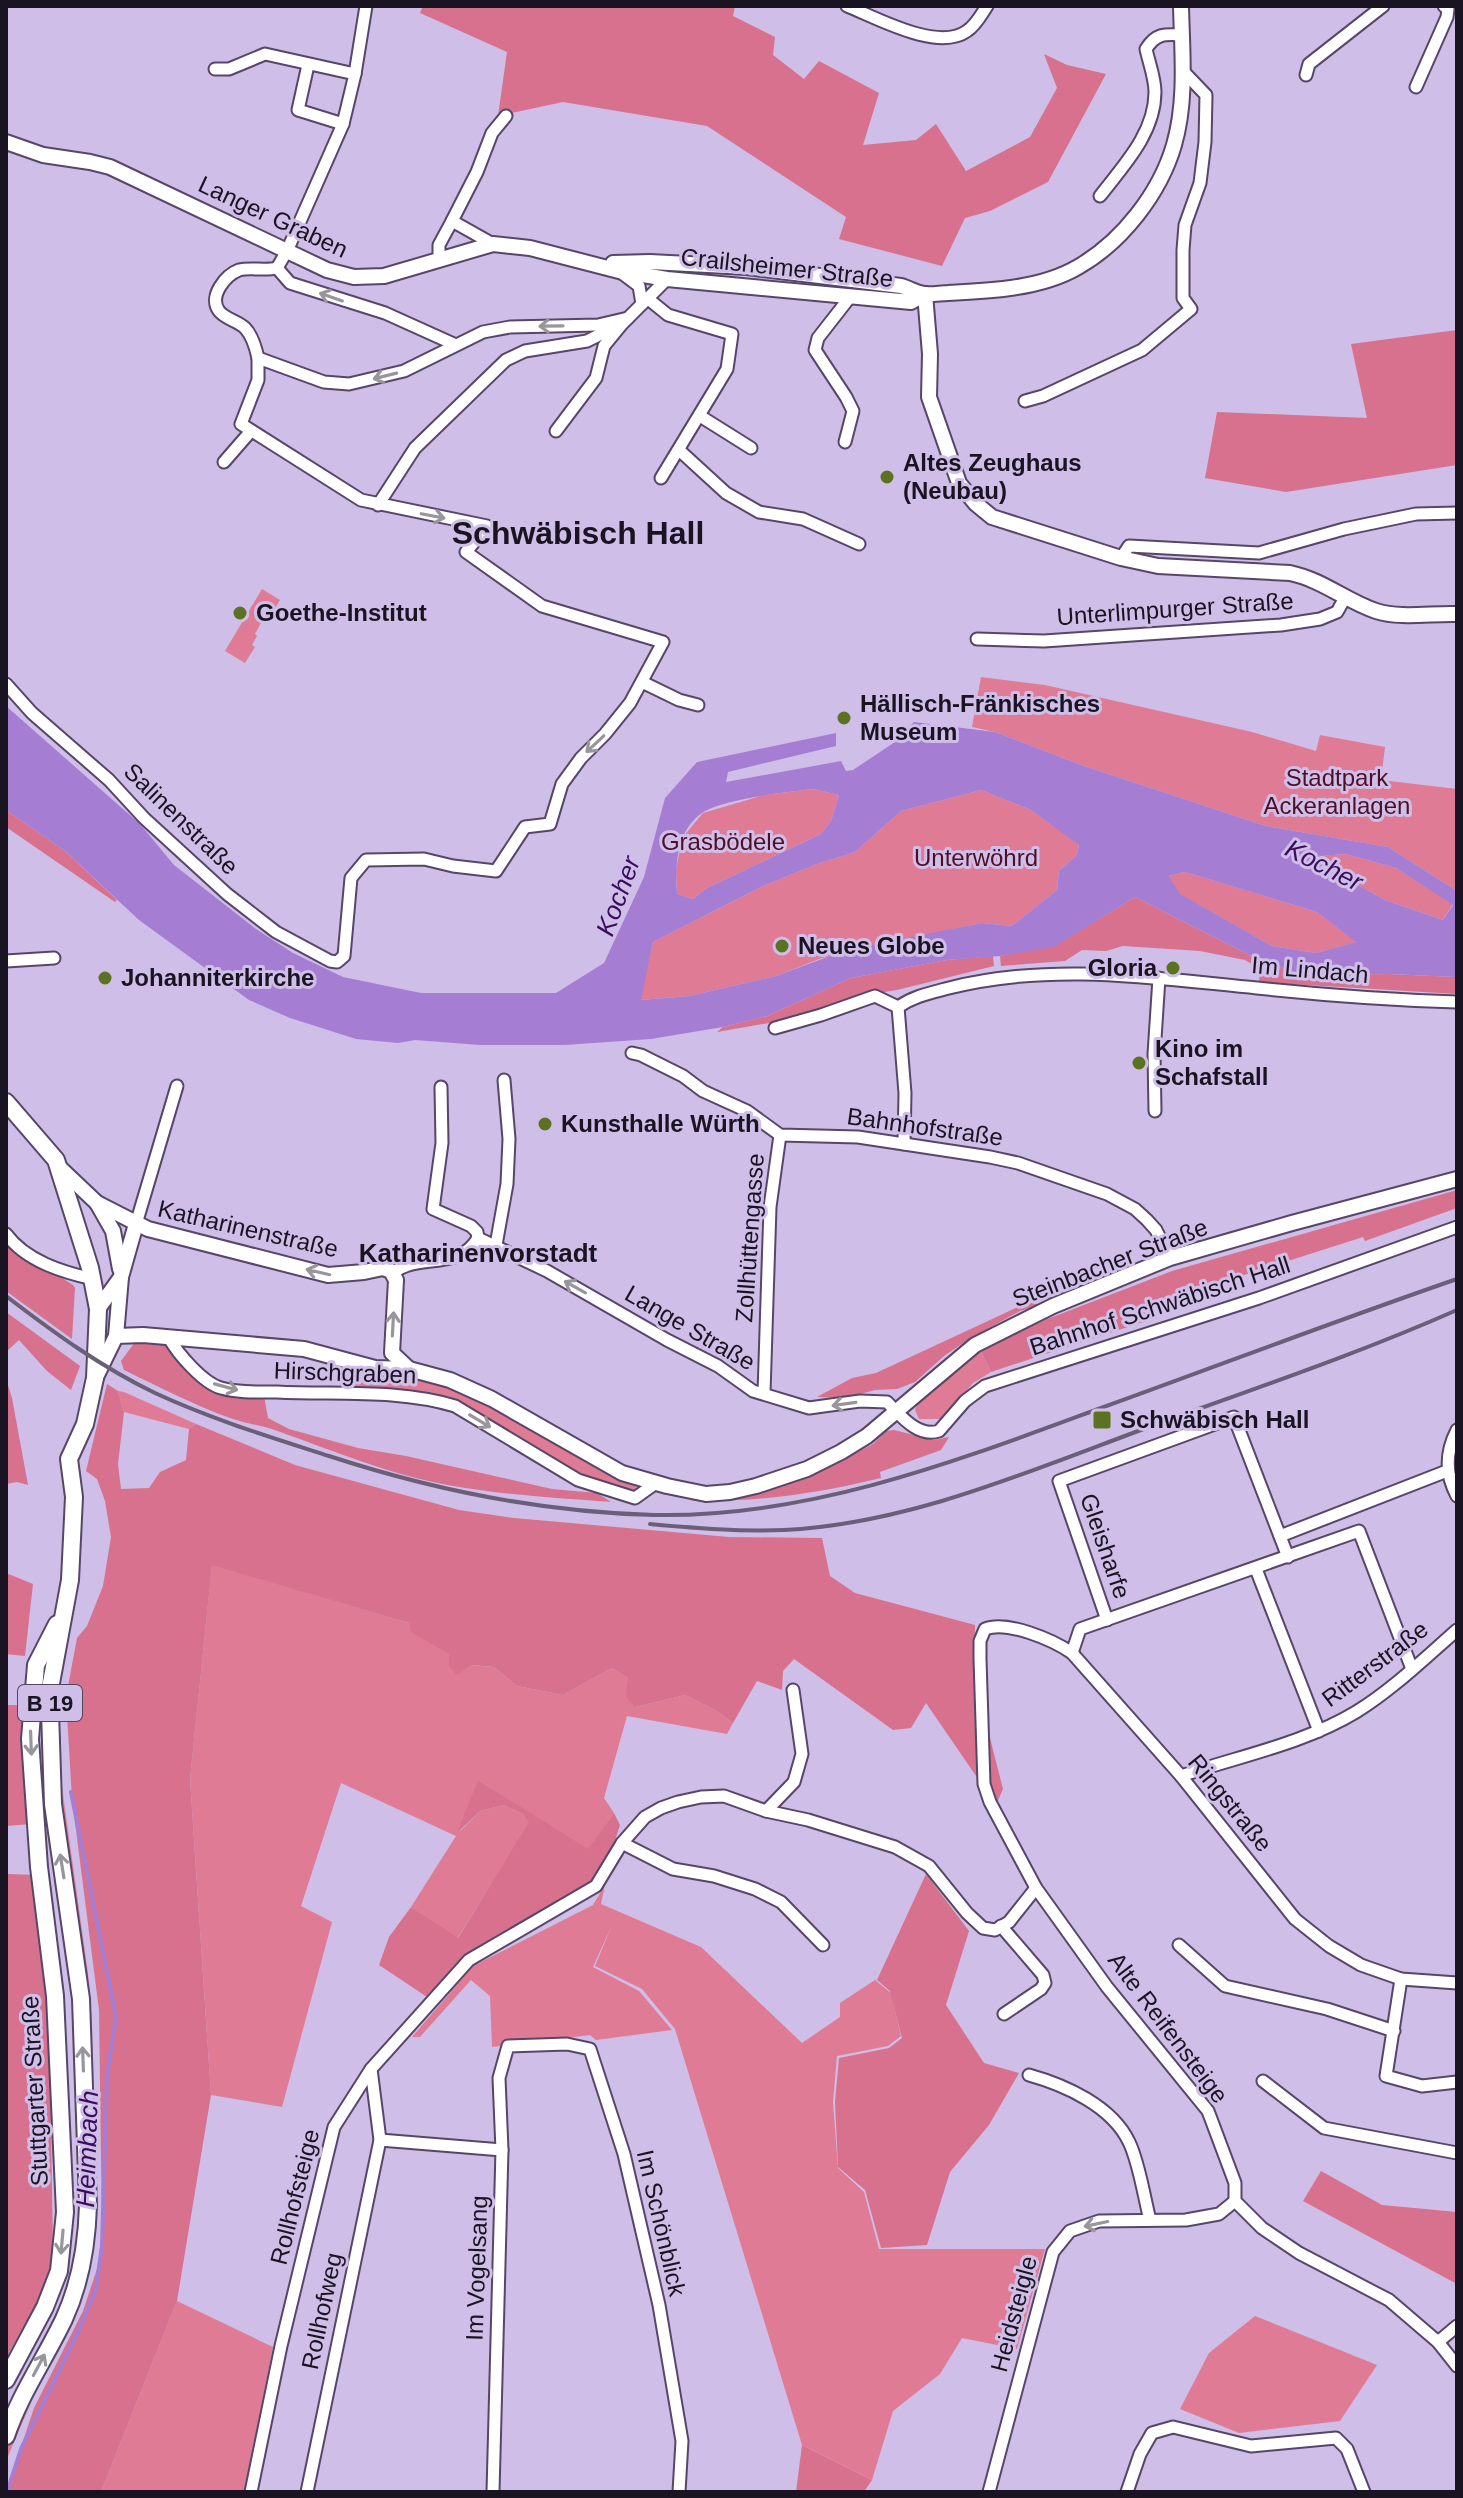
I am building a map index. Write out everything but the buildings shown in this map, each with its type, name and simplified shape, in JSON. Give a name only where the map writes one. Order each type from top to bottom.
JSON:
[{"type":"main road","name":"B 19","points":[[6,1102],[56,1160],[93,1279],[98,1309],[95,1378],[85,1424],[69,1459],[75,1514],[66,1605],[51,1683],[50,1711],[53,1804],[81,1999],[87,2232],[83,2267],[65,2317],[15,2409],[6,2436]]},
{"type":"main road","name":"Stuttgarter Straße","points":[[6,2380],[45,2307],[59,2271],[65,2212],[55,1996],[39,1867],[30,1739],[36,1665],[66,1605]]},
{"type":"street","points":[[224,462],[246,427],[258,380],[258,358],[246,329],[220,313],[216,306],[217,297],[223,280],[237,271],[277,268],[287,251],[343,124],[366,6]]},
{"type":"street","points":[[847,6],[932,38],[954,38],[966,32],[987,6]]},
{"type":"street","name":"Crailsheimer Straße","points":[[589,262],[747,267],[901,286],[925,294],[975,293],[1021,287],[1065,274],[1100,251],[1145,206],[1161,180],[1174,144],[1183,71],[1181,6]]},
{"type":"street","points":[[1306,75],[1309,64],[1383,6]]},
{"type":"street","points":[[1416,87],[1447,17],[1448,9],[1444,6]]},
{"type":"street","points":[[1100,196],[1147,131],[1152,117],[1155,92],[1146,49],[1152,39],[1162,34],[1182,35]]},
{"type":"street","points":[[215,69],[229,69],[265,54],[355,74]]},
{"type":"street","points":[[308,65],[298,110],[343,124]]},
{"type":"street","points":[[1025,401],[1043,396],[1142,350],[1191,309],[1183,298],[1183,250],[1185,225],[1200,183],[1206,95],[1183,71]]},
{"type":"street","points":[[439,259],[439,245],[477,172],[492,133],[506,116]]},
{"type":"street","name":"Langer Graben","points":[[6,142],[43,155],[110,167],[327,270],[354,277],[384,276],[493,244],[530,248],[619,271],[667,279]]},
{"type":"street","points":[[452,221],[493,244]]},
{"type":"street","name":"Crailsheimer Straße","points":[[667,279],[690,264]]},
{"type":"street","points":[[277,268],[290,283],[385,313],[456,345]]},
{"type":"street","points":[[619,271],[639,286],[644,301],[668,315],[732,334],[727,369],[661,478]]},
{"type":"street","points":[[556,431],[596,378],[604,346],[667,279]]},
{"type":"street","name":"Crailsheimer Straße","points":[[667,279],[911,302],[925,294]]},
{"type":"street","points":[[925,294],[930,354],[929,397],[959,483],[975,503],[992,517],[1121,558],[1158,566],[1290,573],[1309,577],[1372,610],[1389,614],[1457,614]]},
{"type":"street","points":[[845,442],[853,411],[815,350],[818,338],[850,297]]},
{"type":"street","points":[[258,358],[324,382],[349,384],[404,371],[483,332],[510,327],[598,325],[625,321]]},
{"type":"street","points":[[378,505],[415,448],[506,360],[525,351],[587,341],[625,321]]},
{"type":"street","points":[[700,416],[751,448]]},
{"type":"street","points":[[246,427],[361,500],[487,526],[466,552],[542,606],[663,642],[642,682],[679,700],[698,705]]},
{"type":"street","points":[[679,450],[726,493],[759,512],[803,519],[859,544]]},
{"type":"street","points":[[1121,558],[1129,546],[1259,553],[1344,529],[1416,514],[1457,513]]},
{"type":"street","name":"Unterlimpurger Straße","points":[[977,639],[1033,642],[1281,625],[1320,619],[1337,612],[1346,596]]},
{"type":"street","name":"Salinenstraße","points":[[6,684],[32,713],[109,780],[144,818],[227,894],[276,932],[330,961],[341,960],[346,951],[351,878],[366,860],[424,859],[496,871],[525,827],[550,824],[558,794],[570,771],[616,722],[642,682]]},
{"type":"street","points":[[6,961],[54,958]]},
{"type":"street","name":"Im Lindach","points":[[898,1007],[913,997],[1000,977],[1124,974],[1257,988],[1457,1002]]},
{"type":"street","points":[[1155,1111],[1154,1054],[1159,978]]},
{"type":"street","points":[[775,1028],[875,996],[898,1007],[905,1093],[904,1144]]},
{"type":"street","points":[[632,1053],[683,1076],[703,1091],[747,1111],[780,1135]]},
{"type":"street","points":[[496,1245],[507,1184],[509,1139],[504,1080]]},
{"type":"street","points":[[95,1378],[116,1336],[121,1277],[177,1086]]},
{"type":"street","name":"Lange Straße","points":[[441,1087],[442,1143],[433,1209],[471,1226],[478,1238],[547,1271],[718,1366],[753,1391],[809,1408],[860,1401],[887,1402],[897,1411]]},
{"type":"street","name":"Bahnhofstraße","points":[[780,1135],[858,1137],[1018,1163],[1107,1194],[1135,1209],[1156,1230],[1170,1258]]},
{"type":"street","name":"Zollhüttengasse","points":[[764,1393],[770,1207],[780,1135]]},
{"type":"street","name":"Katharinenstraße","points":[[59,1167],[97,1203],[136,1224],[328,1275],[383,1268],[393,1273],[421,1262],[447,1259],[467,1252],[478,1238]]},
{"type":"street","name":"Steinbacher Straße","points":[[897,1411],[975,1345],[1053,1306],[1170,1258],[1457,1179]]},
{"type":"street","name":"Katharinenstraße","points":[[97,1203],[113,1231],[121,1277]]},
{"type":"street","name":"Bahnhof Schwäbisch Hall","points":[[897,1411],[919,1430],[933,1433],[945,1427],[965,1401],[985,1386],[1286,1289],[1457,1227]]},
{"type":"street","points":[[6,1234],[14,1245],[58,1271],[93,1279]]},
{"type":"street","points":[[393,1273],[396,1280],[392,1353],[409,1369]]},
{"type":"street","points":[[98,1309],[121,1277]]},
{"type":"street","name":"Hirschgraben","points":[[116,1336],[143,1335],[304,1349],[375,1368],[409,1369],[450,1380],[492,1399],[622,1473],[706,1494],[756,1486],[807,1469],[867,1436],[897,1411]]},
{"type":"street","name":"Hirschgraben","points":[[169,1338],[176,1352],[219,1388],[288,1393],[386,1394],[433,1400],[455,1406],[578,1480],[635,1498],[656,1483]]},
{"type":"street","name":"Hirschgraben","points":[[375,1368],[392,1353]]},
{"type":"street","name":"Gleisharfe","points":[[1107,1620],[1059,1481],[1234,1417],[1280,1536]]},
{"type":"street","points":[[1457,1430],[1450,1444],[1447,1471],[1457,1496]]},
{"type":"street","points":[[1288,1557],[1280,1536],[1447,1471]]},
{"type":"street","points":[[1072,1653],[1080,1629],[1359,1531],[1412,1669]]},
{"type":"street","points":[[1256,1569],[1319,1731]]},
{"type":"street","name":"Ringstraße","points":[[985,1629],[1002,1625],[1059,1644],[1072,1653],[1181,1776],[1295,1919],[1329,1946],[1361,1965],[1401,1979],[1457,1983]]},
{"type":"street","name":"Alte Reifensteige","points":[[985,1629],[980,1641],[984,1784],[990,1802],[1036,1888],[1107,1987],[1208,2111],[1235,2183],[1235,2201]]},
{"type":"street","name":"Ritterstraße","points":[[1181,1776],[1319,1731],[1357,1711],[1457,1630]]},
{"type":"street","points":[[766,1811],[794,1782],[802,1754],[793,1690]]},
{"type":"street","name":"Rollhofsteige","points":[[251,2492],[281,2346],[334,2127],[371,2069],[469,1960],[596,1886],[622,1843],[645,1817],[661,1808],[701,1797],[724,1796],[895,1847],[929,1866],[983,1928],[995,1930],[1001,1926],[1043,1975],[1045,1983],[1041,1989],[1004,2014]]},
{"type":"street","points":[[622,1843],[673,1869],[714,1876],[755,1889],[781,1902],[823,1945]]},
{"type":"street","points":[[1001,1926],[1009,1922],[1036,1888]]},
{"type":"street","points":[[1179,1945],[1225,1986],[1327,2009],[1394,2031]]},
{"type":"street","points":[[1401,1979],[1386,2076],[1422,2086],[1457,2082]]},
{"type":"street","name":"Im Schönblick","points":[[508,2046],[567,2044],[590,2049],[624,2154],[659,2305],[682,2441],[679,2492]]},
{"type":"street","name":"Im Vogelsang","points":[[493,2492],[502,2150],[499,2078],[508,2046]]},
{"type":"street","name":"Rollhofweg","points":[[307,2492],[380,2140],[371,2069]]},
{"type":"street","points":[[1029,2075],[1057,2082],[1114,2120],[1129,2142],[1150,2220]]},
{"type":"street","points":[[1263,2081],[1324,2128],[1457,2153]]},
{"type":"street","points":[[380,2140],[502,2150]]},
{"type":"street","points":[[1235,2201],[1262,2228],[1299,2253],[1389,2300],[1438,2342],[1457,2366]]},
{"type":"street","name":"Heidsteigle","points":[[989,2492],[1053,2252],[1070,2231],[1099,2221],[1186,2220],[1219,2214],[1235,2201]]},
{"type":"street","points":[[1438,2342],[1457,2326]]},
{"type":"street","points":[[1127,2492],[1140,2454],[1152,2433],[1173,2427],[1251,2446],[1336,2438],[1347,2449],[1364,2492]]},
{"type":"green space","points":[[262,589],[280,600],[266,623],[262,621],[252,645],[255,647],[245,663],[225,651]]},
{"type":"green space","name":"Stadtpark Ackeranlagen","points":[[981,677],[1045,685],[1252,732],[1316,751],[1320,735],[1385,747],[1381,780],[1457,789],[1457,891],[1388,847],[1266,826],[1084,766],[995,732],[972,727]]},
{"type":"green space","name":"Grasbödele","points":[[813,789],[839,795],[831,821],[821,834],[705,889],[693,899],[677,894],[676,870],[682,838],[703,813],[764,795]]},
{"type":"green space","name":"Unterwöhrd","points":[[981,790],[1031,810],[1079,844],[1077,855],[1059,871],[1057,890],[1012,926],[982,923],[822,958],[776,976],[689,996],[640,1000],[653,942],[761,887],[855,852],[901,811]]},
{"type":"green space","points":[[1346,854],[1396,868],[1453,904],[1443,920],[1385,900],[1320,864],[1319,856]]},
{"type":"green space","points":[[1185,872],[1317,912],[1357,942],[1316,953],[1272,946],[1179,894],[1169,876]]},
{"type":"green space","points":[[981,1351],[991,1372],[973,1383],[943,1419],[919,1419],[915,1410],[919,1400]]},
{"type":"green space","points":[[346,1372],[427,1378],[459,1389],[641,1490],[635,1495],[551,1461],[472,1409],[454,1401],[426,1393],[354,1388]]},
{"type":"green space","points":[[118,1391],[196,1424],[189,1429],[124,1412]]},
{"type":"green space","points":[[212,1564],[409,1623],[412,1632],[470,1665],[494,1667],[517,1686],[563,1695],[612,1668],[628,1678],[635,1707],[685,1695],[733,1723],[727,1734],[627,1716],[604,1798],[614,1813],[588,1850],[478,1780],[459,1832],[480,1811],[503,1805],[523,1814],[530,1822],[457,1939],[411,1907],[456,1836],[341,1783],[301,1906],[332,1922],[282,2107],[211,2095],[190,1779]]},
{"type":"green space","points":[[56,1734],[60,1734],[62,1787],[88,1973],[92,2024],[93,2243],[80,2303],[44,2372],[6,2461],[6,2446],[90,2242]]},
{"type":"green space","points":[[605,1885],[601,1904],[701,1947],[802,2043],[840,2017],[840,2003],[875,1980],[891,1993],[901,2036],[888,2046],[837,2056],[833,2102],[838,2168],[864,2192],[879,2249],[1045,2249],[1017,2349],[962,2338],[940,2374],[893,2411],[872,2480],[802,2445],[675,2029],[642,1989],[595,1966],[612,1925],[593,1967],[639,1991],[672,2030],[596,2040],[590,2035],[492,2047],[490,1996],[471,1980],[420,2037],[412,2037],[473,1966],[593,1905]]},
{"type":"green space","points":[[177,2301],[273,2347],[247,2492],[101,2492]]},
{"type":"green space","points":[[1255,2316],[1377,2365],[1340,2421],[1239,2433],[1180,2409],[1209,2353]]},
{"type":"shaded area","points":[[423,6],[735,6],[733,16],[775,37],[773,55],[804,79],[819,61],[879,93],[863,145],[916,140],[936,124],[966,171],[1030,137],[1057,88],[1044,54],[1067,65],[1106,74],[1048,182],[990,211],[965,218],[942,266],[839,239],[846,217],[707,126],[563,102],[498,116],[507,52],[420,13]]},
{"type":"shaded area","points":[[1457,330],[1457,465],[1286,492],[1205,478],[1217,412],[1367,418],[1351,344]]},
{"type":"shaded area","points":[[6,706],[140,824],[174,865],[256,929],[293,953],[343,977],[421,993],[556,993],[604,963],[644,877],[665,798],[697,762],[836,733],[836,746],[728,772],[726,782],[841,761],[846,771],[853,770],[892,744],[914,722],[995,732],[1084,766],[1266,826],[1388,847],[1457,891],[1457,977],[1304,975],[1263,962],[1135,897],[1054,947],[1000,956],[947,960],[851,978],[767,1016],[723,1027],[651,1039],[565,1045],[480,1045],[415,1040],[398,1043],[356,1039],[290,1018],[249,1000],[139,920],[65,851],[6,810]],"holes":[[[813,789],[839,795],[831,821],[821,834],[705,889],[693,899],[677,894],[679,850],[693,820],[712,808],[772,794]],[[981,790],[1031,810],[1079,845],[1077,855],[1059,871],[1057,890],[1012,926],[982,923],[846,950],[776,976],[689,996],[641,1000],[653,942],[761,887],[855,852],[901,811]],[[1346,854],[1396,868],[1453,905],[1443,920],[1385,900],[1320,864],[1320,856]],[[1185,872],[1317,912],[1356,942],[1316,953],[1272,946],[1180,894],[1169,876]]]},
{"type":"shaded area","points":[[6,810],[65,851],[117,900],[115,902],[6,827]]},
{"type":"shaded area","points":[[1135,897],[1263,962],[1304,975],[1457,977],[1457,994],[1259,982],[1260,969],[1245,960],[1200,951],[1123,946],[1106,951],[1082,950],[1065,961],[1001,966],[1000,956],[1058,944]]},
{"type":"shaded area","points":[[993,956],[994,966],[866,995],[769,1023],[717,1032],[723,1027],[767,1016],[851,978],[947,960]]},
{"type":"shaded area","points":[[1457,1190],[1457,1208],[1365,1241],[1363,1237],[1147,1306],[1149,1320],[991,1372],[981,1351],[1045,1320],[1172,1271]]},
{"type":"shaded area","points":[[6,1242],[73,1285],[72,1339],[6,1291]]},
{"type":"shaded area","points":[[1029,1302],[1041,1305],[1020,1311],[969,1339],[915,1382],[897,1389],[875,1390],[846,1398],[817,1397],[852,1378],[876,1373]]},
{"type":"shaded area","points":[[6,1312],[80,1366],[71,1390],[47,1371],[19,1340],[6,1352]]},
{"type":"shaded area","points":[[164,1341],[195,1374],[219,1385],[264,1396],[268,1418],[289,1429],[358,1448],[552,1489],[597,1493],[611,1502],[492,1492],[430,1481],[230,1418],[124,1370],[121,1361],[135,1342]]},
{"type":"shaded area","points":[[6,1379],[28,1485],[17,1482],[6,1484]]},
{"type":"shaded area","points":[[107,1384],[118,1391],[124,1412],[118,1464],[121,1489],[149,1488],[160,1472],[186,1460],[189,1429],[196,1424],[295,1465],[459,1510],[514,1518],[729,1537],[822,1538],[830,1576],[855,1593],[975,1625],[977,1722],[989,1734],[1003,1789],[996,1805],[926,1703],[911,1728],[893,1730],[794,1659],[783,1671],[782,1690],[757,1681],[733,1723],[685,1695],[635,1707],[626,1697],[628,1678],[612,1668],[563,1695],[517,1686],[494,1667],[471,1665],[457,1675],[449,1666],[449,1654],[411,1632],[409,1623],[212,1565],[190,1779],[211,2095],[177,2301],[101,2492],[6,2492],[34,2408],[83,2311],[97,2269],[102,2234],[99,2010],[72,1799],[66,1697],[77,1638],[87,1626],[103,1586],[111,1537],[105,1501],[97,1479],[86,1471]]},
{"type":"shaded area","points":[[894,1430],[934,1440],[949,1437],[941,1450],[880,1472],[881,1478],[786,1496],[690,1501],[790,1482],[848,1457],[873,1444],[886,1431]]},
{"type":"shaded area","points":[[6,1573],[33,1584],[25,1656],[6,1654]]},
{"type":"shaded area","points":[[6,1705],[22,1705],[31,1824],[6,1826]]},
{"type":"shaded area","points":[[478,1780],[588,1849],[614,1813],[620,1825],[606,1860],[584,1889],[476,1950],[427,1997],[379,1965],[389,1937],[411,1907],[458,1938],[529,1822],[523,1814],[503,1805],[480,1811],[457,1833]]},
{"type":"shaded area","points":[[6,1871],[7,1874],[37,1875],[49,2002],[53,2251],[46,2286],[6,2358]]},
{"type":"shaded area","points":[[926,1874],[969,1931],[946,2005],[984,2063],[1019,2073],[989,2125],[950,2172],[927,2245],[881,2248],[865,2190],[838,2167],[835,2102],[839,2058],[889,2048],[902,2038],[890,1991],[877,1980]]},
{"type":"shaded area","points":[[1321,2171],[1382,2205],[1457,2212],[1457,2284],[1303,2201]]},
{"type":"shaded area","points":[[802,2445],[872,2480],[864,2492],[796,2492]]},
{"type":"waterway","name":"Heimbach","points":[[7,2492],[21,2449],[96,2289],[102,2246],[107,2075],[116,2017],[71,1792]]},
{"type":"railway","points":[[6,1296],[78,1348],[135,1383],[263,1435],[409,1480],[489,1498],[571,1509],[654,1515],[769,1507],[826,1496],[937,1466],[1457,1279]]},
{"type":"railway","points":[[650,1524],[784,1530],[833,1525],[931,1504],[1027,1473],[1313,1368],[1457,1310]]},
{"type":"place","name":"Altes Zeughaus (Neubau)","points":[[887,477]]},
{"type":"place","name":"Goethe-Institut","points":[[240,613]]},
{"type":"place","name":"Hällisch-Fränkisches Museum","points":[[844,718]]},
{"type":"place","name":"Neues Globe","points":[[782,946]]},
{"type":"place","name":"Gloria","points":[[1173,968]]},
{"type":"place","name":"Johanniterkirche","points":[[105,978]]},
{"type":"place","name":"Kino im Schafstall","points":[[1139,1063]]},
{"type":"place","name":"Kunsthalle Würth","points":[[545,1124]]},
{"type":"place","name":"Schwäbisch Hall","points":[[1102,1420]]},
{"type":"district","name":"Schwäbisch Hall","points":[[578,533]]},
{"type":"district","name":"Katharinenvorstadt","points":[[478,1253]]},
{"type":"water label","name":"Kocher","points":[[1324,865]]},
{"type":"water label","name":"Kocher","points":[[618,896]]}]
